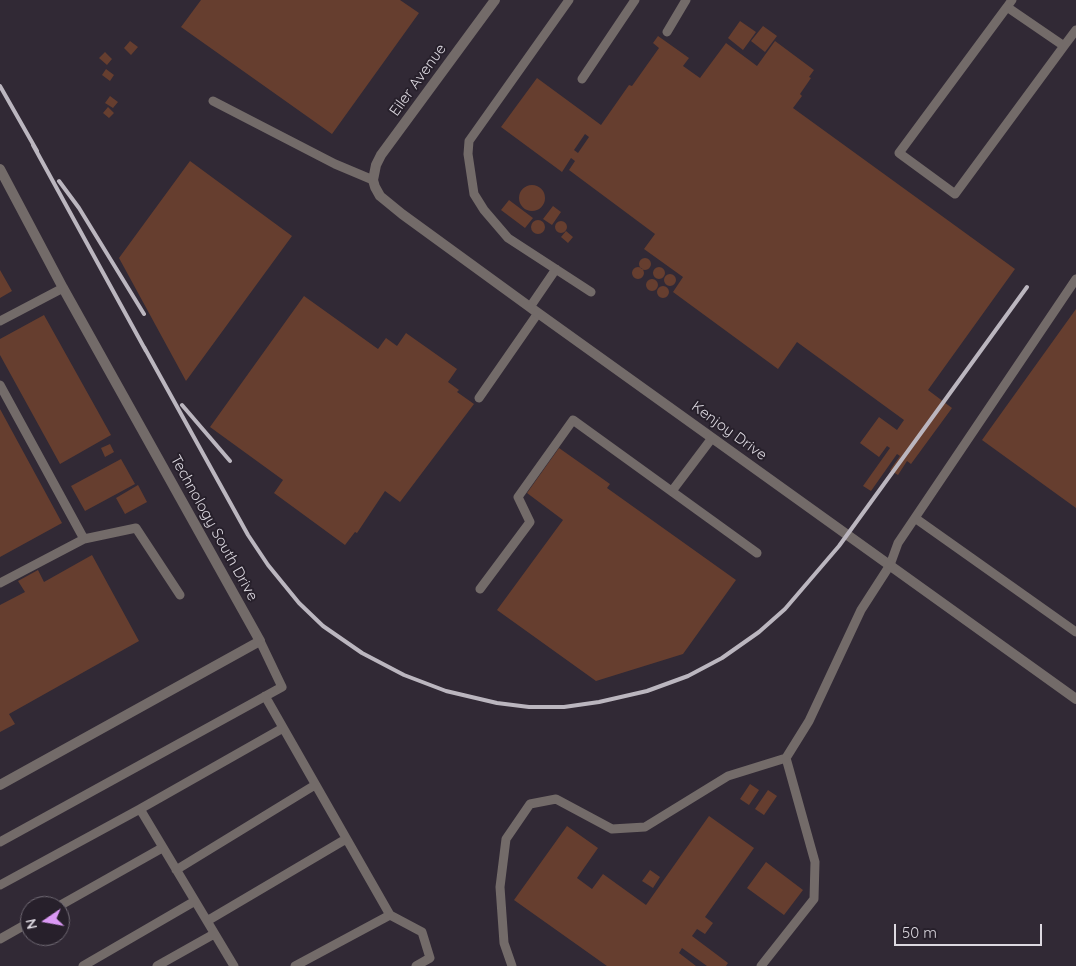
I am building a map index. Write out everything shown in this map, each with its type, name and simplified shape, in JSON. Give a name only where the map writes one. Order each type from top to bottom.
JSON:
[{"type":"street","name":"Eiler Avenue","points":[[373,180],[376,165],[381,155],[495,0]]},
{"type":"street","name":"Technology South Drive","points":[[0,169],[63,288],[260,641]]},
{"type":"street","name":"Kenjoy Drive","points":[[373,180],[374,187],[380,196],[402,214],[1076,700]]},
{"type":"street","points":[[0,785],[260,641]]},
{"type":"lane","points":[[568,0],[469,141],[468,154],[474,194],[484,210],[508,238],[591,292]]},
{"type":"lane","points":[[582,79],[635,0]]},
{"type":"lane","points":[[667,32],[686,0]]},
{"type":"lane","points":[[1064,46],[1010,3],[898,153],[955,194],[1076,30]]},
{"type":"lane","points":[[213,102],[335,164],[373,180]]},
{"type":"lane","points":[[479,398],[534,310],[556,269]]},
{"type":"lane","points":[[512,966],[504,943],[500,887],[506,839],[530,804],[556,800],[612,829],[644,827],[728,776],[786,758],[809,721],[862,610],[890,565],[898,543],[1076,279]]},
{"type":"lane","points":[[0,321],[63,288]]},
{"type":"lane","points":[[0,385],[84,539]]},
{"type":"lane","points":[[480,589],[530,522],[518,497],[573,420],[757,553]]},
{"type":"lane","points":[[672,491],[712,438]]},
{"type":"lane","points":[[915,518],[1076,632]]},
{"type":"lane","points":[[0,583],[84,539],[136,528],[180,595]]},
{"type":"lane","points":[[0,842],[282,687],[260,641]]},
{"type":"lane","points":[[265,696],[390,915],[422,932],[430,958],[416,966]]},
{"type":"lane","points":[[0,886],[283,728]]},
{"type":"lane","points":[[761,966],[814,899],[815,862],[786,758]]},
{"type":"lane","points":[[176,870],[316,785]]},
{"type":"lane","points":[[140,809],[234,966]]},
{"type":"lane","points":[[206,921],[346,839]]},
{"type":"lane","points":[[70,900],[162,848]]},
{"type":"lane","points":[[83,966],[194,901]]},
{"type":"lane","points":[[295,966],[390,915]]},
{"type":"lane","points":[[0,939],[20,928]]},
{"type":"lane","points":[[157,966],[214,934]]},
{"type":"building","points":[[201,0],[400,0],[419,13],[332,134],[181,27]]},
{"type":"building","points":[[740,21],[756,32],[743,50],[728,38]]},
{"type":"building","points":[[763,26],[777,36],[765,52],[751,41]]},
{"type":"building","points":[[658,36],[689,58],[683,66],[700,78],[726,43],[757,66],[775,41],[814,70],[800,94],[802,96],[793,108],[1015,269],[928,390],[952,408],[911,464],[907,461],[898,475],[890,470],[900,456],[897,454],[871,491],[863,486],[890,448],[887,446],[879,457],[860,443],[879,417],[897,430],[904,420],[797,342],[778,369],[673,292],[683,277],[644,249],[655,234],[569,170],[575,161],[571,158],[562,172],[501,127],[537,78],[601,125],[629,85],[632,86],[659,48],[653,43]],"holes":[[[585,134],[589,137],[578,153],[574,150]]]},
{"type":"building","points":[[130,41],[138,47],[131,55],[124,48]]},
{"type":"building","points":[[105,52],[112,59],[107,65],[99,58]]},
{"type":"building","points":[[106,69],[114,75],[110,81],[102,75]]},
{"type":"building","points":[[110,96],[118,102],[113,108],[105,103]]},
{"type":"building","points":[[108,107],[114,113],[109,118],[103,113]]},
{"type":"building","points":[[190,161],[292,236],[186,381],[119,258]]},
{"type":"building","points":[[532,185],[541,189],[545,198],[541,207],[532,211],[523,207],[519,198],[523,189]]},
{"type":"building","points":[[509,200],[533,218],[525,228],[501,210]]},
{"type":"building","points":[[553,206],[561,212],[552,225],[543,219]]},
{"type":"building","points":[[535,220],[541,220],[545,227],[541,234],[535,234],[531,230],[531,224]]},
{"type":"building","points":[[561,221],[567,227],[561,233],[555,227]]},
{"type":"building","points":[[566,231],[573,237],[568,243],[561,237]]},
{"type":"building","points":[[645,258],[651,264],[645,270],[639,264]]},
{"type":"building","points":[[636,267],[640,267],[644,273],[640,279],[636,279],[632,275],[632,271]]},
{"type":"building","points":[[657,267],[661,267],[665,273],[661,279],[657,279],[653,275],[653,271]]},
{"type":"building","points":[[0,270],[12,291],[0,298]]},
{"type":"building","points":[[670,274],[676,280],[670,286],[664,280]]},
{"type":"building","points":[[650,279],[654,279],[658,285],[654,291],[650,291],[646,287],[646,283]]},
{"type":"building","points":[[663,286],[669,292],[663,298],[657,292]]},
{"type":"building","points":[[304,296],[378,349],[386,338],[397,346],[406,333],[457,369],[448,382],[459,390],[457,392],[474,404],[400,502],[385,491],[357,533],[355,532],[345,545],[274,493],[283,480],[210,427]]},
{"type":"building","points":[[1076,309],[1076,508],[982,440]]},
{"type":"building","points":[[44,315],[111,435],[60,464],[0,355],[0,339]]},
{"type":"building","points":[[0,409],[62,523],[0,557]]},
{"type":"building","points":[[110,444],[114,452],[105,457],[101,448]]},
{"type":"building","points":[[559,448],[610,484],[607,488],[736,580],[683,654],[596,681],[497,610],[563,520],[527,493]]},
{"type":"building","points":[[121,459],[135,484],[85,511],[71,486]]},
{"type":"building","points":[[138,485],[147,502],[125,514],[116,498]]},
{"type":"building","points":[[92,555],[139,641],[9,714],[15,724],[0,732],[0,605],[25,592],[18,581],[38,570],[44,582]]},
{"type":"building","points":[[750,784],[759,790],[749,805],[740,799]]},
{"type":"building","points":[[768,790],[777,796],[764,815],[755,809]]},
{"type":"building","points":[[709,816],[754,848],[705,917],[713,923],[705,934],[697,929],[692,936],[728,963],[726,966],[707,966],[682,948],[679,953],[696,966],[607,966],[514,900],[567,826],[598,848],[577,878],[592,889],[603,874],[646,905]]},
{"type":"building","points":[[766,862],[803,890],[784,915],[747,888]]},
{"type":"building","points":[[650,870],[660,877],[653,888],[642,881]]},
{"type":"railway","points":[[0,86],[37,151]]},
{"type":"railway","points":[[33,145],[146,351]]},
{"type":"railway","points":[[59,181],[79,208],[144,314]]},
{"type":"railway","points":[[144,347],[248,535],[268,565],[299,603],[323,626],[362,653],[404,675],[446,691],[497,703],[529,707],[564,707],[599,702],[647,691],[688,676],[722,658],[759,632],[785,609],[839,546],[1027,287]]},
{"type":"railway","points":[[182,405],[230,461]]}]
